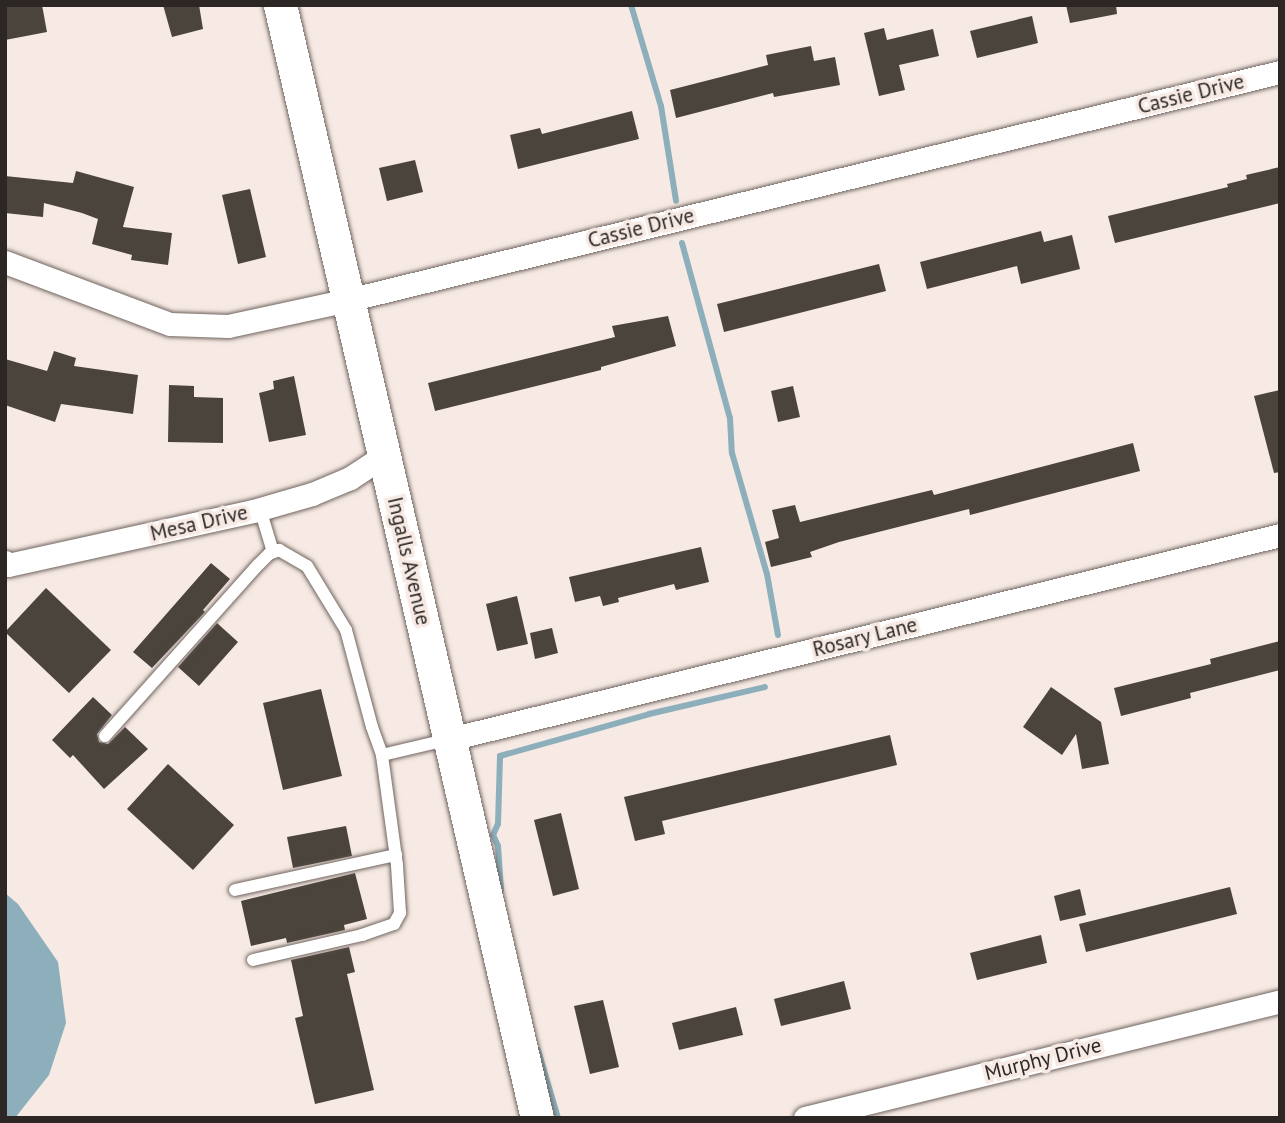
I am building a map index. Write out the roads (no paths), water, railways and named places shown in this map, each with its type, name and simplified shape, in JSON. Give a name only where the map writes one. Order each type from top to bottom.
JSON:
[{"type":"street","name":"Ingalls Avenue","points":[[280,5],[537,1118]]},
{"type":"street","name":"Cassie Drive","points":[[5,262],[170,324],[228,326],[348,300],[1280,72]]},
{"type":"street","name":"Mesa Drive","points":[[5,562],[8,565],[260,509],[325,489],[350,478],[385,455]]},
{"type":"street","name":"Rosary Lane","points":[[450,739],[1280,535]]},
{"type":"street","name":"Murphy Drive","points":[[806,1118],[1280,1001]]},
{"type":"lane","points":[[260,509],[273,552]]},
{"type":"lane","points":[[105,736],[258,565],[273,552],[279,550],[307,566],[346,629],[382,755],[396,855],[400,913],[394,924],[362,935],[253,960]]},
{"type":"lane","points":[[382,755],[450,739]]},
{"type":"lane","points":[[235,890],[396,855]]},
{"type":"water","points":[[5,893],[18,904],[58,962],[66,1023],[49,1075],[15,1118],[5,1118]]},
{"type":"waterway","points":[[631,5],[661,106],[676,201]]},
{"type":"waterway","points":[[682,243],[730,418],[732,453],[767,574],[778,635]]},
{"type":"waterway","points":[[501,890],[498,846],[493,835],[498,824],[500,756],[649,714],[765,687]]},
{"type":"waterway","points":[[538,1050],[558,1118]]}]
